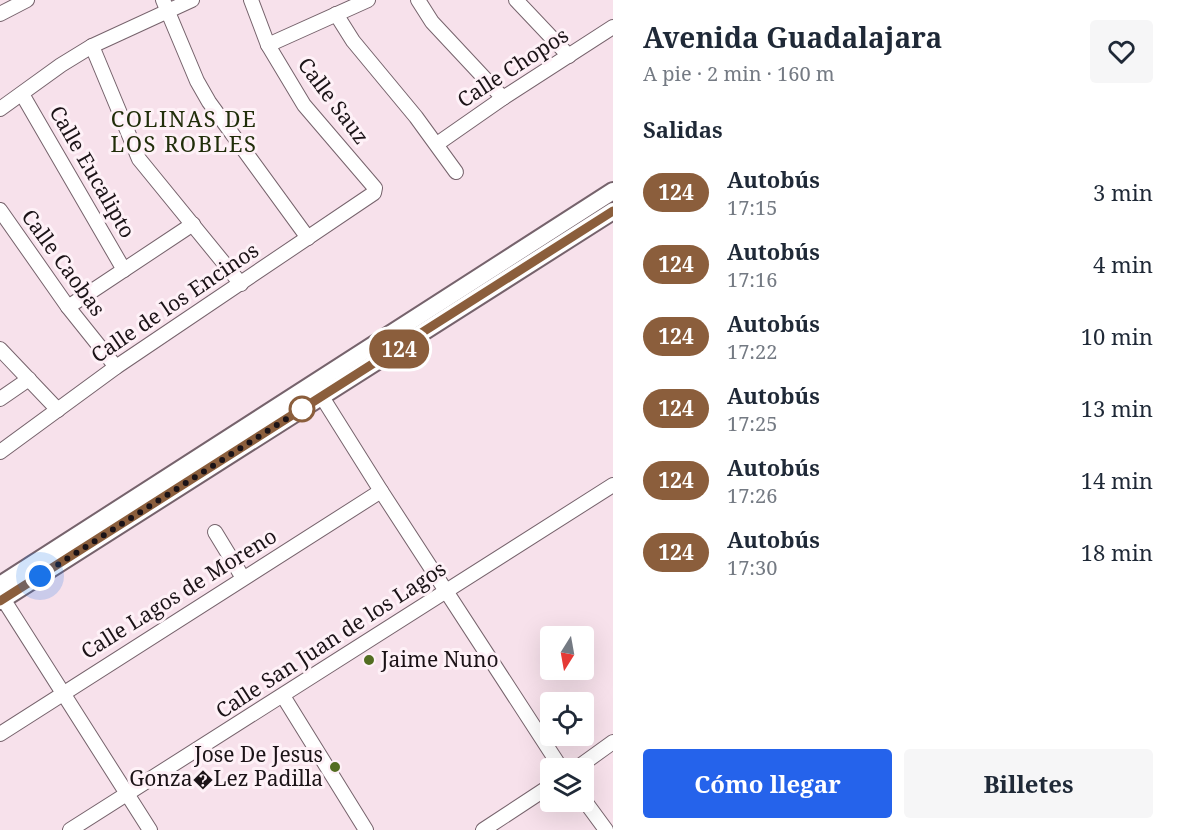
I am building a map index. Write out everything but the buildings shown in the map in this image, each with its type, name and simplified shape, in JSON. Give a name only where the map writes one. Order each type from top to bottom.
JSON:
[{"type":"street","points":[[0,14],[27,0]]},
{"type":"street","points":[[0,109],[61,65],[92,46],[165,6],[192,0]]},
{"type":"street","name":"Calle Sauz","points":[[251,0],[268,45],[304,105],[375,190]]},
{"type":"street","points":[[268,45],[368,0]]},
{"type":"street","points":[[417,0],[432,22],[503,98]]},
{"type":"street","points":[[519,1],[569,56]]},
{"type":"street","points":[[165,6],[197,81],[209,102],[308,238]]},
{"type":"street","points":[[336,14],[353,41],[437,144],[456,172]]},
{"type":"street","name":"Calle Chopos","points":[[437,144],[613,27]]},
{"type":"street","points":[[92,46],[139,159],[241,284]]},
{"type":"street","name":"Calle Eucalipto","points":[[22,94],[124,270]]},
{"type":"street","name":"Calle de los Encinos","points":[[0,452],[116,367],[241,284],[374,193],[375,190]]},
{"type":"street","points":[[150,830],[1,595],[158,482],[318,391],[512,266],[608,213],[613,191]]},
{"type":"street","name":"Calle Caobas","points":[[0,210],[68,307],[116,367]]},
{"type":"street","points":[[68,307],[193,224]]},
{"type":"street","points":[[0,349],[58,410]]},
{"type":"street","points":[[0,399],[28,379]]},
{"type":"street","points":[[318,391],[555,758]]},
{"type":"street","name":"Calle San Juan de los Lagos","points":[[70,830],[613,485]]},
{"type":"street","name":"Calle Lagos de Moreno","points":[[0,734],[381,491]]},
{"type":"street","points":[[215,532],[243,578]]},
{"type":"street","points":[[283,696],[366,830]]},
{"type":"street","points":[[591,758],[613,742]]},
{"type":"street","points":[[483,830],[540,793]]},
{"type":"street","points":[[593,812],[606,830]]},
{"type":"bus line","name":"124","points":[[0,601],[613,211]]},
{"type":"place","name":"Jaime Nuno","points":[[369,660]]},
{"type":"place","name":"Jose De Jesus Gonza�Lez Padilla","points":[[335,767]]},
{"type":"district","name":"COLINAS DE LOS ROBLES","points":[[184,132]]},
{"type":"route","points":[[40,576],[302,409]]}]
